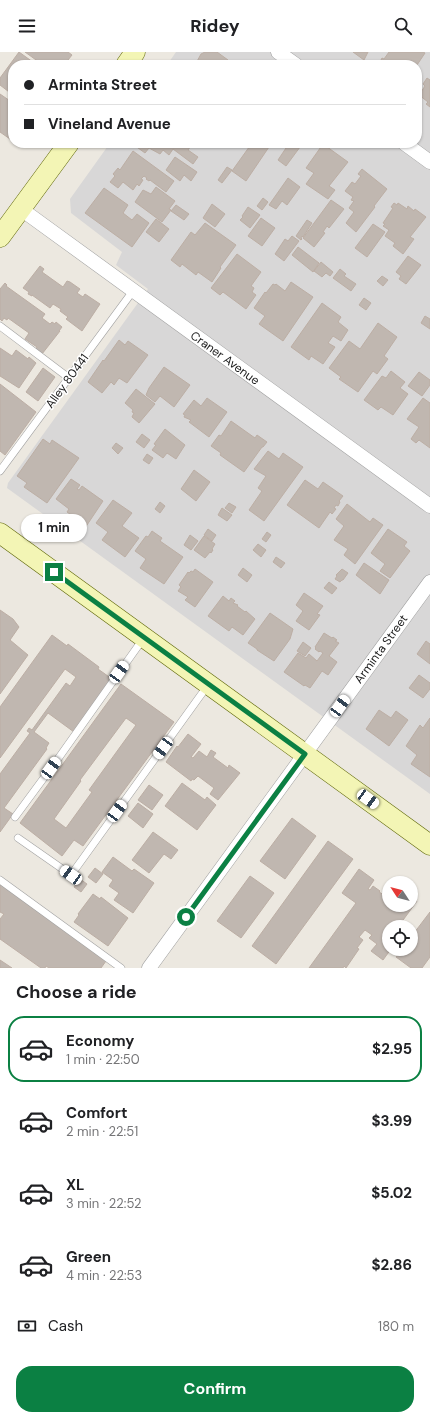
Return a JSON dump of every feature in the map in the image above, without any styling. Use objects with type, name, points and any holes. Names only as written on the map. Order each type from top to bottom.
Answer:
[{"type":"main road","points":[[0,237],[65,148]]},
{"type":"main road","points":[[0,533],[430,845]]},
{"type":"street","points":[[278,52],[289,60]]},
{"type":"street","points":[[411,148],[430,162]]},
{"type":"street","name":"Craner Avenue","points":[[21,209],[430,506]]},
{"type":"street","name":"Arminta Street","points":[[149,968],[430,582]]},
{"type":"lane","name":"Alley 80441","points":[[0,471],[133,291]]},
{"type":"lane","points":[[0,326],[69,378]]},
{"type":"lane","points":[[15,817],[144,637]]},
{"type":"lane","points":[[18,838],[71,875],[209,684]]},
{"type":"lane","points":[[0,880],[120,968]]},
{"type":"shaded area","points":[[176,52],[430,52],[430,794],[7,488],[8,483],[148,289],[116,265],[122,252],[71,213],[70,199],[106,148],[422,148],[422,60],[170,60]]},
{"type":"building","points":[[19,52],[30,60],[13,60]]},
{"type":"building","points":[[25,52],[68,52],[72,55],[68,60],[36,60]]},
{"type":"building","points":[[205,52],[217,52],[228,60],[198,60],[201,54]]},
{"type":"building","points":[[353,52],[368,52],[364,60]]},
{"type":"building","points":[[389,52],[425,53],[420,60],[381,60],[382,58],[384,59]]},
{"type":"building","points":[[8,67],[8,91],[0,85],[0,78]]},
{"type":"building","points":[[427,78],[430,80],[430,107],[426,104],[428,102],[422,97],[422,90],[425,86],[423,84]]},
{"type":"building","points":[[0,94],[8,100],[8,138],[0,132]]},
{"type":"building","points":[[138,148],[149,148],[145,153]]},
{"type":"building","points":[[149,148],[189,148],[188,150],[198,157],[193,164],[173,149],[169,155],[163,150],[160,154]]},
{"type":"building","points":[[248,148],[268,148],[246,181],[232,171]]},
{"type":"building","points":[[286,148],[299,148],[286,166],[278,160]]},
{"type":"building","points":[[320,148],[329,148],[348,162],[329,186],[335,190],[328,199],[306,184],[314,173],[306,168]]},
{"type":"building","points":[[133,151],[174,181],[166,192],[150,180],[149,181],[146,179],[147,178],[144,176],[141,179],[143,180],[139,186],[137,184],[133,190],[123,182],[118,188],[110,182],[115,176],[113,174],[118,168],[120,170]]},
{"type":"building","points":[[175,157],[197,172],[191,181],[184,175],[180,181],[166,170]]},
{"type":"building","points":[[227,167],[232,170],[222,183],[218,180]]},
{"type":"building","points":[[362,169],[387,189],[356,232],[346,223],[354,212],[349,208],[354,201],[351,200],[353,197],[345,191],[352,182],[355,184],[361,176],[358,174]]},
{"type":"building","points":[[288,178],[300,187],[287,205],[282,201],[276,209],[269,205]]},
{"type":"building","points":[[156,187],[175,201],[169,209],[171,210],[162,222],[135,202],[143,190],[151,194]]},
{"type":"building","points":[[104,188],[128,205],[123,213],[132,220],[137,214],[149,223],[132,247],[85,213]]},
{"type":"building","points":[[263,198],[268,202],[262,210],[257,206]]},
{"type":"building","points":[[331,200],[344,209],[329,228],[327,226],[323,232],[325,233],[314,247],[303,238]]},
{"type":"building","points":[[394,203],[397,205],[398,203],[407,209],[408,206],[414,211],[415,209],[426,217],[410,237],[414,239],[403,254],[393,246],[395,243],[385,236],[389,230],[383,226],[385,224],[383,223],[393,208],[391,207]]},
{"type":"building","points":[[212,204],[225,214],[215,227],[203,218]]},
{"type":"building","points":[[176,205],[189,214],[184,220],[171,211]]},
{"type":"building","points":[[248,207],[260,215],[250,228],[240,220]]},
{"type":"building","points":[[261,218],[275,228],[262,246],[248,236]]},
{"type":"building","points":[[156,219],[169,229],[159,242],[146,232]]},
{"type":"building","points":[[307,220],[312,223],[303,237],[302,236],[301,240],[296,236]]},
{"type":"building","points":[[205,223],[236,245],[220,267],[221,268],[212,282],[198,272],[196,275],[182,264],[180,267],[171,260],[191,232],[195,235]]},
{"type":"building","points":[[373,224],[385,232],[367,257],[355,248]]},
{"type":"building","points":[[292,236],[299,241],[284,261],[275,254],[285,239],[288,241]]},
{"type":"building","points":[[298,247],[319,263],[313,272],[292,255]]},
{"type":"building","points":[[237,254],[261,272],[251,286],[254,288],[252,292],[256,295],[246,309],[223,292],[220,295],[211,288]]},
{"type":"building","points":[[408,256],[421,265],[406,284],[399,279],[401,276],[396,272]]},
{"type":"building","points":[[321,262],[333,272],[330,276],[326,273],[322,277],[314,271]]},
{"type":"building","points":[[40,266],[44,269],[42,272],[63,287],[67,281],[70,282],[80,289],[77,293],[83,297],[85,294],[100,304],[82,331],[66,319],[68,317],[60,311],[61,309],[53,304],[50,308],[32,295],[28,294],[29,292],[23,288]]},
{"type":"building","points":[[340,269],[346,274],[344,276],[356,284],[351,291],[333,278]]},
{"type":"building","points":[[382,276],[388,280],[383,286],[377,281]]},
{"type":"building","points":[[291,282],[313,297],[283,341],[259,324],[265,316],[254,308],[265,292],[266,293],[273,284],[276,284],[285,291]]},
{"type":"building","points":[[5,283],[7,285],[6,286],[45,314],[42,318],[50,324],[52,322],[55,324],[56,322],[62,327],[42,354],[36,349],[37,347],[25,339],[29,333],[8,318],[7,320],[4,318],[2,321],[0,319],[0,289]]},
{"type":"building","points":[[364,298],[371,303],[366,310],[359,305]]},
{"type":"building","points":[[322,303],[341,317],[338,322],[348,330],[341,341],[333,336],[328,343],[335,347],[323,364],[311,356],[309,360],[291,347]]},
{"type":"building","points":[[425,316],[430,319],[430,329],[421,323]]},
{"type":"building","points":[[378,323],[397,337],[384,356],[388,359],[377,374],[373,371],[358,392],[339,379],[341,377],[329,368],[349,341],[360,349]]},
{"type":"building","points":[[119,340],[125,345],[128,341],[148,355],[127,383],[119,378],[114,385],[111,382],[102,393],[88,382]]},
{"type":"building","points":[[0,348],[12,356],[16,350],[28,359],[29,357],[36,363],[19,388],[0,376]]},
{"type":"building","points":[[164,367],[190,385],[174,407],[160,396],[155,402],[146,395],[149,388]]},
{"type":"building","points":[[43,368],[55,377],[38,401],[26,392]]},
{"type":"building","points":[[391,371],[405,382],[400,388],[408,394],[393,415],[381,407],[378,410],[364,400],[382,376],[386,378]]},
{"type":"building","points":[[419,372],[430,380],[430,385],[422,396],[408,386]]},
{"type":"building","points":[[0,384],[36,412],[5,455],[0,451]]},
{"type":"building","points":[[136,389],[155,404],[139,423],[132,417],[134,413],[132,412],[133,410],[125,403]]},
{"type":"building","points":[[207,398],[227,412],[209,437],[189,422],[191,420],[184,417],[185,415],[183,414],[194,400],[201,406]]},
{"type":"building","points":[[423,398],[430,403],[430,448],[419,440],[416,443],[411,439],[419,427],[407,419]]},
{"type":"building","points":[[231,421],[255,438],[257,435],[267,442],[244,472],[220,455],[221,453],[211,446],[219,435],[221,436]]},
{"type":"building","points":[[165,429],[185,445],[176,459],[167,453],[163,458],[152,450],[156,445],[154,444]]},
{"type":"building","points":[[142,434],[150,440],[144,448],[136,442]]},
{"type":"building","points":[[43,439],[50,444],[52,440],[79,458],[47,503],[24,487],[27,483],[17,476]]},
{"type":"building","points":[[116,443],[123,448],[118,454],[112,448]]},
{"type":"building","points":[[268,451],[279,459],[283,453],[303,467],[264,521],[249,510],[262,491],[258,488],[266,476],[254,469]]},
{"type":"building","points":[[147,454],[153,458],[149,464],[143,460]]},
{"type":"building","points":[[194,470],[210,482],[196,501],[181,489]]},
{"type":"building","points":[[71,479],[80,485],[77,489],[79,490],[82,486],[103,501],[85,528],[75,521],[77,519],[67,512],[69,509],[56,499]]},
{"type":"building","points":[[305,480],[318,489],[323,482],[343,496],[339,501],[338,506],[336,505],[334,508],[336,509],[332,514],[330,512],[319,528],[287,505]]},
{"type":"building","points":[[113,500],[132,513],[122,526],[139,538],[125,557],[102,540],[108,532],[96,523]]},
{"type":"building","points":[[160,502],[165,506],[160,513],[155,509]]},
{"type":"building","points":[[229,503],[236,507],[232,513],[225,508]]},
{"type":"building","points":[[347,504],[370,522],[373,518],[383,525],[355,564],[344,555],[348,549],[334,540],[344,526],[336,519]]},
{"type":"building","points":[[222,508],[232,515],[227,521],[218,515]]},
{"type":"building","points":[[208,529],[216,535],[212,541],[204,535]]},
{"type":"building","points":[[388,529],[407,542],[404,546],[410,551],[390,578],[380,571],[385,564],[371,553]]},
{"type":"building","points":[[152,531],[162,538],[160,541],[183,557],[164,584],[140,568],[146,559],[135,551],[146,536],[148,537]]},
{"type":"building","points":[[267,532],[271,535],[266,542],[262,539]]},
{"type":"building","points":[[190,535],[198,541],[191,550],[184,545]]},
{"type":"building","points":[[204,536],[215,544],[211,553],[210,552],[205,558],[194,550]]},
{"type":"building","points":[[258,544],[266,550],[261,557],[253,550]]},
{"type":"building","points":[[276,557],[285,563],[281,568],[273,562]]},
{"type":"building","points":[[364,563],[389,580],[380,594],[356,575]]},
{"type":"building","points":[[243,568],[252,575],[247,582],[238,575]]},
{"type":"building","points":[[195,569],[213,582],[195,607],[185,600],[188,597],[178,591],[181,587],[179,585],[188,572],[193,572]]},
{"type":"building","points":[[342,569],[348,573],[340,582],[335,579],[337,576],[336,575]]},
{"type":"building","points":[[329,582],[337,588],[332,594],[324,588]]},
{"type":"building","points":[[304,593],[323,606],[317,614],[320,615],[309,630],[296,621],[303,611],[296,605]]},
{"type":"building","points":[[223,596],[229,601],[231,598],[235,601],[233,603],[238,605],[237,606],[245,612],[246,611],[255,619],[243,635],[232,627],[229,631],[208,616]]},
{"type":"building","points":[[0,610],[13,619],[19,627],[10,640],[28,655],[0,694]]},
{"type":"building","points":[[270,613],[293,629],[290,639],[274,661],[248,643]]},
{"type":"building","points":[[324,633],[332,638],[333,637],[337,640],[335,641],[339,643],[329,656],[337,662],[328,675],[322,671],[310,688],[305,685],[304,686],[284,672],[298,653],[306,658],[309,654],[317,661],[323,653],[315,649],[315,647]]},
{"type":"building","points":[[52,635],[67,646],[68,644],[99,667],[98,669],[112,679],[74,732],[48,713],[34,732],[49,743],[46,748],[47,749],[4,808],[13,814],[0,832],[0,774],[30,733],[27,731],[29,728],[32,730],[66,683],[70,686],[76,677],[65,669],[0,758],[0,707]]},
{"type":"building","points":[[426,641],[430,644],[430,664],[417,654]]},
{"type":"building","points":[[303,642],[311,648],[305,656],[297,651]]},
{"type":"building","points":[[419,675],[430,683],[430,689],[423,698],[409,688]]},
{"type":"building","points":[[121,684],[174,722],[83,846],[74,840],[62,856],[20,823]],"holes":[[[126,718],[136,725],[89,790],[92,792],[66,828],[54,819],[81,781],[80,780]]]},
{"type":"building","points":[[379,710],[391,718],[396,711],[408,720],[389,746],[366,729]]},
{"type":"building","points":[[430,718],[430,777],[411,764],[417,755],[406,746],[420,725],[423,728]]},
{"type":"building","points":[[188,734],[201,744],[191,757],[193,758],[199,751],[207,757],[211,750],[216,753],[213,757],[228,768],[229,765],[240,773],[218,800],[210,794],[214,788],[198,776],[191,781],[166,762],[177,746],[178,747]]},
{"type":"building","points":[[182,783],[205,800],[207,797],[216,805],[197,830],[165,806]]},
{"type":"building","points":[[149,785],[163,795],[152,810],[138,800]]},
{"type":"building","points":[[138,803],[153,814],[143,828],[128,816]]},
{"type":"building","points":[[292,818],[316,836],[285,879],[260,861]]},
{"type":"building","points":[[153,832],[178,850],[171,859],[164,854],[149,873],[132,860]]},
{"type":"building","points":[[328,841],[353,859],[276,964],[252,946]]},
{"type":"building","points":[[113,857],[132,871],[134,869],[154,883],[133,913],[114,900],[119,893],[109,886],[113,880],[102,872]]},
{"type":"building","points":[[95,868],[103,874],[96,883],[88,877]]},
{"type":"building","points":[[359,869],[374,880],[368,889],[370,890],[373,886],[382,894],[382,912],[409,912],[403,920],[382,920],[382,956],[386,956],[383,960],[371,951],[377,944],[369,938],[372,935],[365,930],[359,937],[363,940],[357,948],[359,949],[346,968],[344,966],[343,968],[309,968],[356,903],[342,893]]},
{"type":"building","points":[[250,876],[274,893],[241,938],[217,921]]},
{"type":"building","points":[[80,879],[87,884],[81,892],[74,887]]},
{"type":"building","points":[[0,884],[106,961],[101,968],[49,968],[46,966],[45,968],[41,968],[0,939],[0,919],[4,914],[0,912]]},
{"type":"building","points":[[93,894],[100,899],[101,897],[128,918],[108,946],[74,922]]},
{"type":"building","points":[[430,912],[430,957],[422,968],[411,968],[396,957],[418,956],[418,928]]},
{"type":"building","points":[[0,960],[12,968],[0,968]]},
{"type":"route","points":[[54,572],[305,754],[186,917]]}]
